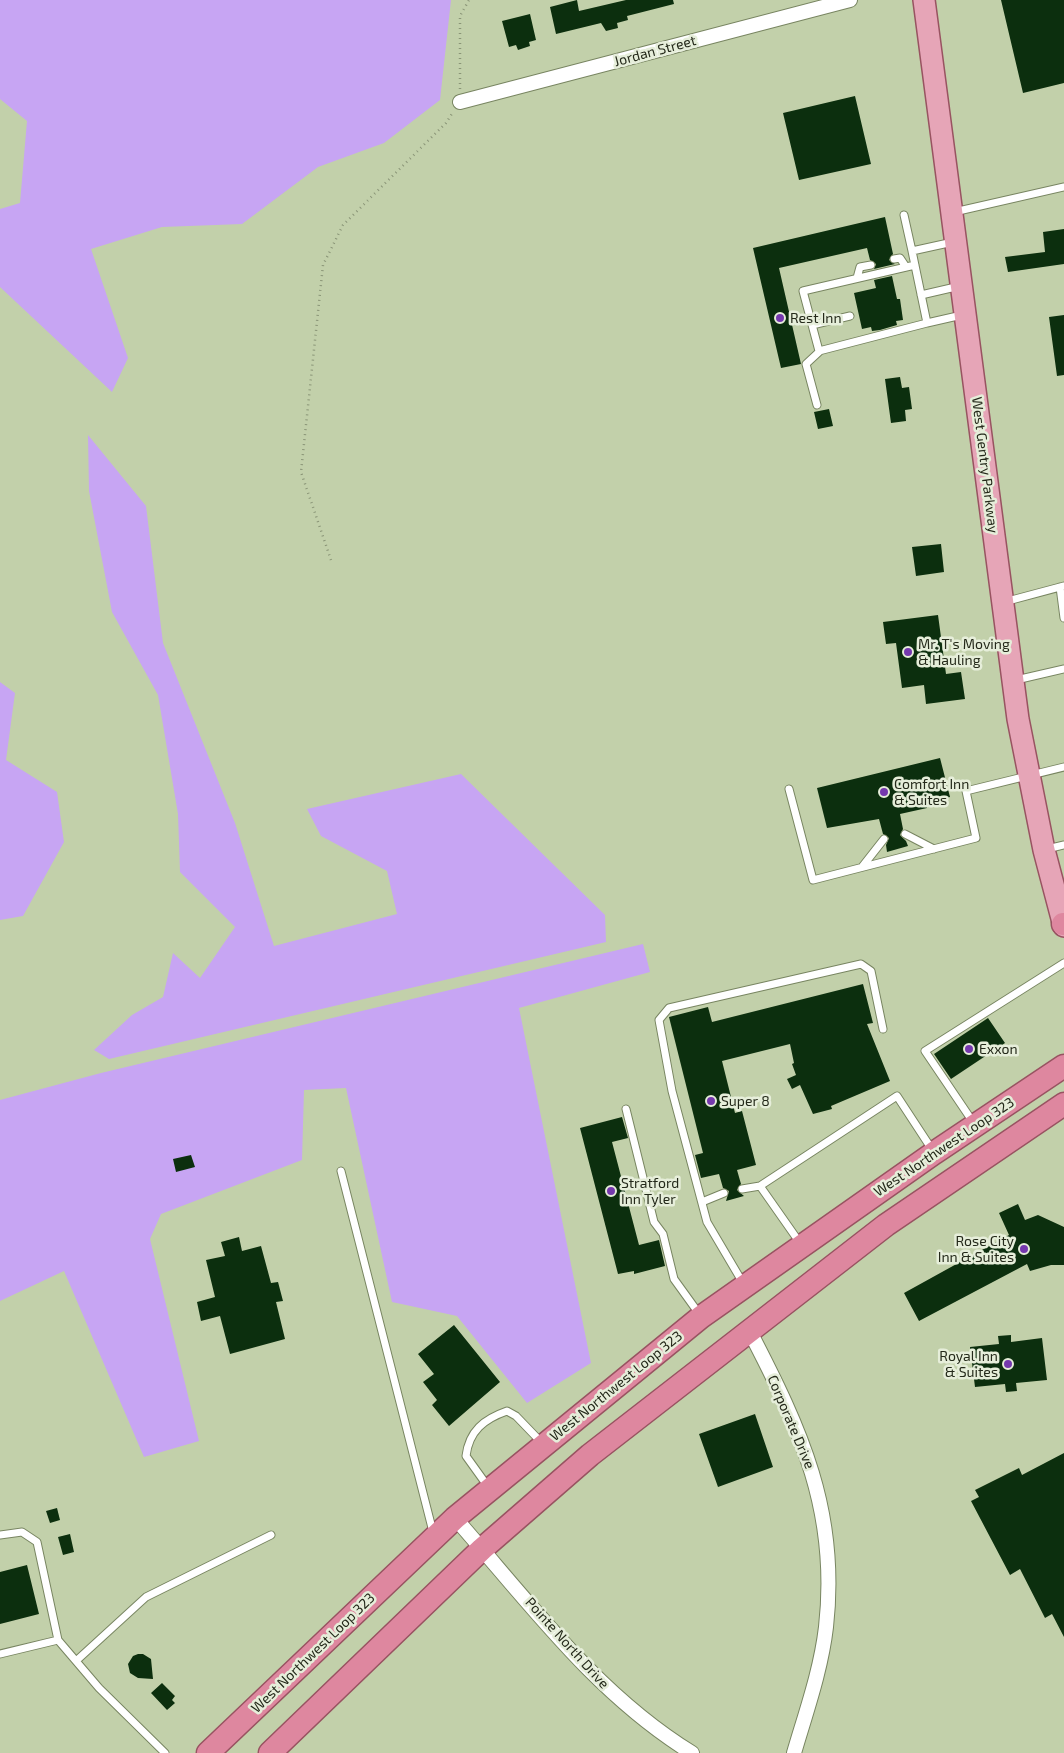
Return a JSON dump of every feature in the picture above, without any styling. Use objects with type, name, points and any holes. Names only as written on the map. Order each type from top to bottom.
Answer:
[{"type":"highway","name":"West Northwest Loop 323","points":[[208,1753],[455,1518],[701,1317],[934,1153],[1064,1066]]},
{"type":"highway","points":[[270,1753],[482,1549],[590,1456],[749,1330],[886,1226],[1058,1111]]},
{"type":"main road","name":"West Gentry Parkway","points":[[924,0],[1013,681],[1028,776],[1054,848],[1064,925]]},
{"type":"street","name":"Jordan Street","points":[[460,102],[850,0]]},
{"type":"street","name":"Corporate Drive","points":[[749,1330],[784,1398],[803,1443],[818,1493],[827,1542],[826,1628],[815,1681],[794,1753]]},
{"type":"street","name":"Pointe North Drive","points":[[455,1518],[587,1669],[649,1725],[692,1753]]},
{"type":"lane","points":[[952,213],[1064,187]]},
{"type":"lane","points":[[904,215],[927,323]]},
{"type":"lane","points":[[912,251],[956,242]]},
{"type":"lane","points":[[894,259],[900,258],[906,267]]},
{"type":"lane","points":[[856,278],[860,268],[871,265]]},
{"type":"lane","points":[[820,350],[803,291],[915,265]]},
{"type":"lane","points":[[921,295],[961,286]]},
{"type":"lane","points":[[817,405],[806,364],[820,350],[965,315]]},
{"type":"lane","points":[[812,325],[850,316]]},
{"type":"lane","points":[[1003,602],[1062,586],[1064,618]]},
{"type":"lane","points":[[1013,681],[1064,669]]},
{"type":"lane","points":[[789,789],[813,880],[976,838],[966,790],[1064,767]]},
{"type":"lane","points":[[905,834],[934,849]]},
{"type":"lane","points":[[862,867],[884,839]]},
{"type":"lane","points":[[744,1286],[707,1222],[672,1091],[659,1020],[669,1008],[861,964],[870,971],[883,1029]]},
{"type":"lane","points":[[975,1125],[925,1051],[1064,964]]},
{"type":"lane","points":[[742,1189],[760,1186],[897,1096],[934,1153]]},
{"type":"lane","points":[[626,1109],[654,1222],[663,1234],[674,1279],[701,1317]]},
{"type":"lane","points":[[341,1170],[435,1538]]},
{"type":"lane","points":[[760,1186],[802,1245]]},
{"type":"lane","points":[[702,1202],[724,1193]]},
{"type":"lane","points":[[490,1489],[466,1456],[471,1434],[494,1416],[507,1411],[516,1416],[544,1445]]},
{"type":"lane","points":[[0,1536],[22,1532],[38,1542],[58,1640],[99,1688],[165,1753]]},
{"type":"lane","points":[[76,1661],[146,1597],[272,1535]]},
{"type":"lane","points":[[0,1654],[58,1640]]},
{"type":"path","points":[[331,560],[301,472],[323,265],[343,225],[446,123],[460,102],[460,16],[469,0]]},
{"type":"shaded area","points":[[0,0],[451,0],[440,100],[384,143],[318,167],[242,224],[162,227],[91,249],[128,358],[112,392],[0,287],[0,209],[20,203],[27,121],[0,99]]},
{"type":"shaded area","points":[[88,435],[146,506],[163,643],[235,823],[274,946],[397,914],[387,871],[321,836],[307,809],[461,774],[605,915],[606,942],[109,1059],[94,1050],[132,1015],[163,997],[173,953],[200,978],[235,927],[180,872],[178,814],[158,695],[112,612],[89,491]]},
{"type":"shaded area","points":[[0,682],[15,693],[6,760],[57,792],[64,842],[23,916],[0,920]]},
{"type":"shaded area","points":[[643,944],[650,972],[519,1008],[591,1363],[527,1403],[457,1316],[392,1302],[346,1088],[304,1090],[302,1160],[161,1214],[150,1239],[199,1441],[144,1457],[64,1271],[0,1301],[0,1100],[101,1073]]},
{"type":"building","points":[[577,0],[579,11],[626,0],[673,0],[674,4],[627,16],[628,20],[617,23],[618,28],[606,31],[601,23],[556,34],[550,7]]},
{"type":"building","points":[[1001,0],[1064,0],[1064,83],[1023,93]]},
{"type":"building","points":[[530,14],[536,40],[529,42],[530,46],[518,50],[516,45],[509,47],[502,21]]},
{"type":"building","points":[[855,96],[871,164],[799,180],[783,113]]},
{"type":"building","name":"Rest Inn","points":[[885,217],[893,254],[889,260],[895,264],[874,269],[876,264],[870,260],[867,248],[779,268],[801,364],[781,368],[753,248]]},
{"type":"building","points":[[1064,229],[1064,264],[1008,272],[1005,257],[1045,252],[1043,232]]},
{"type":"building","points":[[892,276],[897,299],[900,299],[903,320],[896,321],[897,325],[880,330],[872,331],[871,327],[862,329],[854,293],[876,288],[874,280]]},
{"type":"building","points":[[1064,315],[1064,375],[1057,376],[1049,317]]},
{"type":"building","points":[[900,377],[902,388],[909,387],[912,409],[905,410],[906,421],[891,423],[885,379]]},
{"type":"building","points":[[829,409],[833,426],[818,429],[814,412]]},
{"type":"building","points":[[941,544],[944,572],[916,576],[912,547]]},
{"type":"building","points":[[938,615],[946,674],[961,672],[965,699],[926,704],[924,685],[902,688],[896,643],[886,644],[883,622]]},
{"type":"building","name":"Comfort Inn & Suites","points":[[940,758],[950,797],[926,803],[927,808],[900,814],[903,829],[900,835],[908,846],[887,852],[886,845],[889,838],[883,834],[879,819],[827,828],[817,788]]},
{"type":"building","name":"Super 8","points":[[863,984],[873,1023],[867,1024],[890,1081],[831,1106],[832,1109],[813,1114],[800,1085],[792,1089],[787,1079],[796,1075],[792,1064],[794,1063],[790,1044],[722,1061],[735,1113],[742,1111],[756,1165],[737,1170],[741,1184],[737,1190],[744,1196],[726,1201],[729,1191],[723,1188],[719,1174],[701,1178],[695,1155],[703,1153],[669,1017],[708,1007],[712,1022]]},
{"type":"building","name":"Exxon","points":[[988,1018],[1005,1043],[951,1079],[934,1054]]},
{"type":"building","name":"Stratford Inn Tyler","points":[[622,1117],[628,1138],[612,1142],[639,1245],[659,1240],[665,1266],[634,1274],[634,1271],[618,1274],[580,1128]]},
{"type":"building","points":[[191,1155],[195,1167],[176,1172],[173,1159]]},
{"type":"building","name":"Rose City Inn & Suites","points":[[1018,1204],[1025,1220],[1038,1215],[1064,1227],[1064,1265],[1051,1265],[1030,1271],[1027,1264],[919,1321],[904,1293],[1009,1235],[999,1213]]},
{"type":"building","points":[[239,1237],[242,1251],[261,1246],[271,1283],[278,1282],[283,1301],[276,1302],[285,1339],[230,1354],[220,1316],[201,1321],[197,1302],[215,1297],[206,1260],[225,1256],[221,1242]]},
{"type":"building","points":[[454,1325],[500,1382],[449,1426],[432,1405],[437,1400],[423,1382],[434,1374],[418,1354]]},
{"type":"building","name":"Royal Inn & Suites","points":[[1011,1335],[1011,1342],[1042,1338],[1047,1380],[1016,1383],[1017,1391],[1006,1392],[1005,1384],[975,1387],[970,1347],[999,1344],[998,1336]]},
{"type":"building","points":[[755,1414],[773,1467],[718,1487],[699,1434]]},
{"type":"building","points":[[1064,1453],[1064,1637],[1052,1614],[1045,1618],[1020,1569],[1010,1575],[971,1501],[979,1497],[975,1490],[1019,1468],[1022,1475]]},
{"type":"building","points":[[57,1508],[60,1520],[50,1523],[46,1511]]},
{"type":"building","points":[[70,1534],[74,1552],[63,1555],[58,1537]]},
{"type":"building","points":[[27,1565],[39,1614],[0,1624],[0,1572]]},
{"type":"building","points":[[143,1654],[151,1659],[153,1679],[138,1678],[130,1673],[128,1664],[133,1656]]},
{"type":"building","points":[[162,1683],[175,1696],[172,1700],[175,1703],[167,1710],[151,1693]]},
{"type":"place","name":"Rest Inn","points":[[780,318]]},
{"type":"place","name":"Mr. T's Moving & Hauling","points":[[908,652]]},
{"type":"place","name":"Comfort Inn & Suites","points":[[884,792]]},
{"type":"place","name":"Exxon","points":[[969,1049]]},
{"type":"place","name":"Super 8","points":[[711,1101]]},
{"type":"place","name":"Stratford Inn Tyler","points":[[611,1191]]},
{"type":"place","name":"Rose City Inn & Suites","points":[[1024,1249]]},
{"type":"place","name":"Royal Inn & Suites","points":[[1008,1364]]}]
